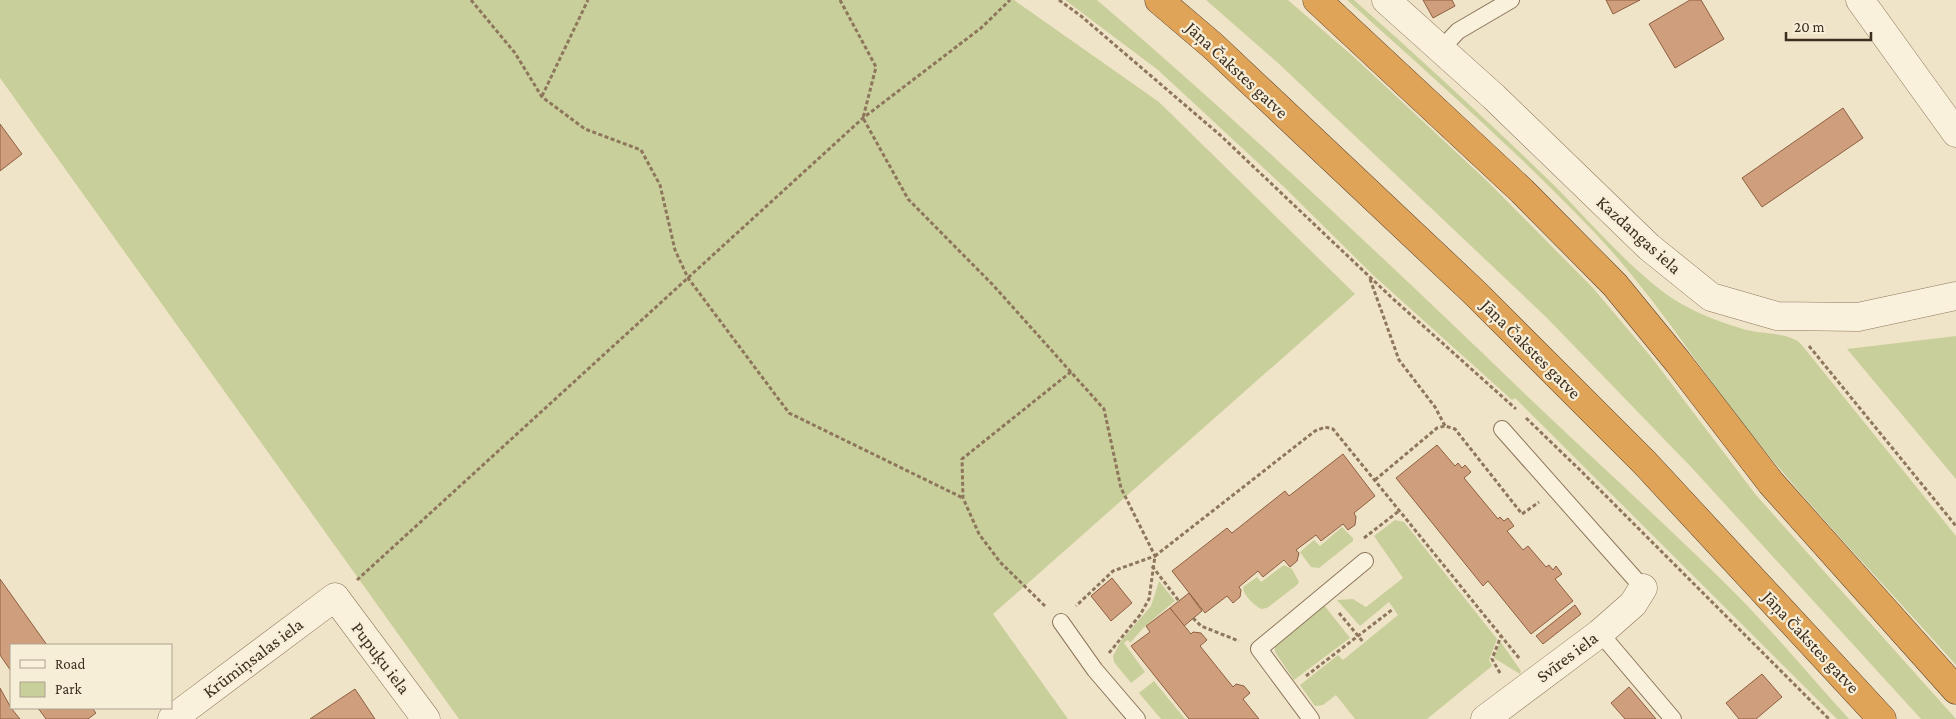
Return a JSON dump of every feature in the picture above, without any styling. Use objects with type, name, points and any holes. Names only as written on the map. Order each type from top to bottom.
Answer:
[{"type":"highway","name":"Jāņa Čakstes gatve","points":[[1159,0],[1213,46],[1475,293],[1645,462],[1882,719]]},
{"type":"highway","points":[[1317,0],[1522,191],[1615,285],[1678,362],[1771,483],[1956,690]]},
{"type":"street","name":"Kazdangas iela","points":[[1386,0],[1441,49],[1649,248],[1711,296],[1777,316],[1858,317],[1956,296]]},
{"type":"street","points":[[1860,0],[1956,133]]},
{"type":"street","name":"Svīres iela","points":[[1485,719],[1600,633],[1633,604],[1643,588]]},
{"type":"street","name":"Krūmiņsalas iela","points":[[172,719],[335,597]]},
{"type":"street","name":"Pupuķu iela","points":[[335,597],[426,719]]},
{"type":"lane","points":[[1441,49],[1458,31],[1511,0]]},
{"type":"lane","points":[[1502,429],[1643,588]]},
{"type":"lane","points":[[1311,719],[1260,649],[1365,561]]},
{"type":"lane","points":[[1062,622],[1095,670],[1137,719]]},
{"type":"lane","points":[[1600,633],[1673,719]]},
{"type":"path","points":[[471,0],[515,53],[542,96],[584,129],[641,150],[660,185],[675,250],[688,278],[789,413],[963,498]]},
{"type":"path","points":[[542,96],[588,0]]},
{"type":"path","points":[[840,0],[876,67],[863,118],[908,199],[993,285],[1104,408],[1121,488],[1155,556],[1152,566],[1149,599],[1140,615],[1095,670]]},
{"type":"path","points":[[335,597],[373,568],[863,118],[981,28],[1010,0]]},
{"type":"path","points":[[1059,0],[1220,135],[1370,277],[1580,469],[1829,719]]},
{"type":"path","points":[[1370,277],[1398,360],[1435,406],[1445,426]]},
{"type":"path","points":[[1808,345],[1956,526]]},
{"type":"path","points":[[1072,371],[962,459],[963,498],[979,534],[1000,562],[1062,622],[1088,592],[1112,571],[1155,556],[1315,431],[1325,427],[1333,429],[1501,636],[1527,688]]},
{"type":"path","points":[[1375,480],[1437,428],[1445,426],[1455,429],[1522,514],[1556,490]]},
{"type":"path","points":[[1152,566],[1179,601]]},
{"type":"path","points":[[1324,595],[1364,643]]},
{"type":"path","points":[[1290,689],[1393,610]]},
{"type":"path","points":[[1193,618],[1201,626],[1260,649]]},
{"type":"path","points":[[1501,636],[1492,659],[1493,664],[1527,688]]},
{"type":"green space","points":[[0,0],[1014,0],[1159,102],[1355,294],[993,614],[1068,719],[459,719],[0,78]]},
{"type":"green space","points":[[1065,0],[1097,0],[1260,144],[1711,569],[1766,625],[1849,719],[1837,719],[1515,398],[1512,400],[1373,275],[1283,186],[1158,70]]},
{"type":"green space","points":[[1206,0],[1288,0],[1355,58],[1486,180],[1593,288],[1652,358],[1756,495],[1956,719],[1921,719],[1692,468],[1547,318],[1278,63]]},
{"type":"green space","points":[[1347,0],[1354,0],[1455,91],[1554,185],[1619,253],[1662,291],[1699,313],[1748,330],[1788,337],[1801,344],[1956,536],[1956,665],[1775,464],[1731,409],[1637,281],[1595,233],[1504,143]]},
{"type":"green space","points":[[1956,336],[1956,479],[1847,349]]},
{"type":"green space","points":[[1395,520],[1404,522],[1497,639],[1489,660],[1492,666],[1427,719],[1355,719],[1336,695],[1323,705],[1315,706],[1300,685],[1338,655],[1343,660],[1398,615],[1389,602],[1360,626],[1337,600],[1353,599],[1366,607],[1403,578],[1374,536]]},
{"type":"green space","points":[[1342,527],[1353,538],[1353,541],[1319,568],[1311,567],[1300,552],[1314,540],[1320,546]]},
{"type":"green space","points":[[1284,565],[1292,569],[1299,582],[1267,608],[1261,609],[1247,596],[1243,587],[1257,577],[1261,582]]},
{"type":"green space","points":[[1159,581],[1175,601],[1145,626],[1130,643],[1128,640],[1124,643],[1145,672],[1131,683],[1114,662],[1113,656],[1121,641],[1151,606]]},
{"type":"green space","points":[[1324,605],[1350,638],[1294,680],[1275,652],[1275,644]]},
{"type":"green space","points":[[1500,641],[1521,671],[1520,674],[1494,658]]},
{"type":"green space","points":[[1154,681],[1185,719],[1161,719],[1139,693]]},
{"type":"building","points":[[1423,0],[1452,0],[1455,6],[1433,18]]},
{"type":"building","points":[[1606,0],[1640,0],[1613,14]]},
{"type":"building","points":[[1690,0],[1701,0],[1724,39],[1675,68],[1649,24]]},
{"type":"building","points":[[1843,108],[1863,138],[1762,207],[1742,178]]},
{"type":"building","points":[[0,124],[22,154],[0,171]]},
{"type":"building","points":[[1437,445],[1455,466],[1458,463],[1462,468],[1465,465],[1471,472],[1464,478],[1498,519],[1500,517],[1504,521],[1508,518],[1514,526],[1507,531],[1523,550],[1528,546],[1546,567],[1549,565],[1553,570],[1556,566],[1562,574],[1555,579],[1573,601],[1531,634],[1488,581],[1483,586],[1396,478]]},
{"type":"building","points":[[1343,454],[1375,496],[1354,513],[1356,517],[1355,525],[1348,530],[1343,524],[1321,541],[1316,535],[1296,550],[1299,553],[1297,561],[1290,567],[1284,560],[1263,577],[1258,571],[1239,587],[1241,590],[1240,597],[1233,603],[1227,596],[1205,613],[1172,571],[1227,528],[1232,533],[1285,491],[1289,496]]},
{"type":"building","points":[[1112,578],[1132,603],[1111,621],[1091,596]]},
{"type":"building","points":[[0,579],[46,644],[10,644],[10,670],[0,655]]},
{"type":"building","points":[[1189,593],[1202,611],[1184,626],[1170,608]]},
{"type":"building","points":[[1575,605],[1581,614],[1543,644],[1536,636]]},
{"type":"building","points":[[1170,608],[1191,634],[1193,632],[1201,633],[1207,640],[1200,646],[1233,687],[1236,684],[1244,686],[1250,693],[1243,699],[1259,719],[1189,719],[1131,646],[1150,632],[1146,626]]},
{"type":"building","points":[[1762,674],[1782,697],[1756,719],[1739,719],[1726,703]]},
{"type":"building","points":[[1629,687],[1656,719],[1625,719],[1611,703]]},
{"type":"building","points":[[0,688],[10,709],[20,719],[0,719]]},
{"type":"building","points":[[355,689],[375,719],[310,719]]},
{"type":"building","points":[[39,709],[93,709],[96,713],[88,719],[46,719]]}]
